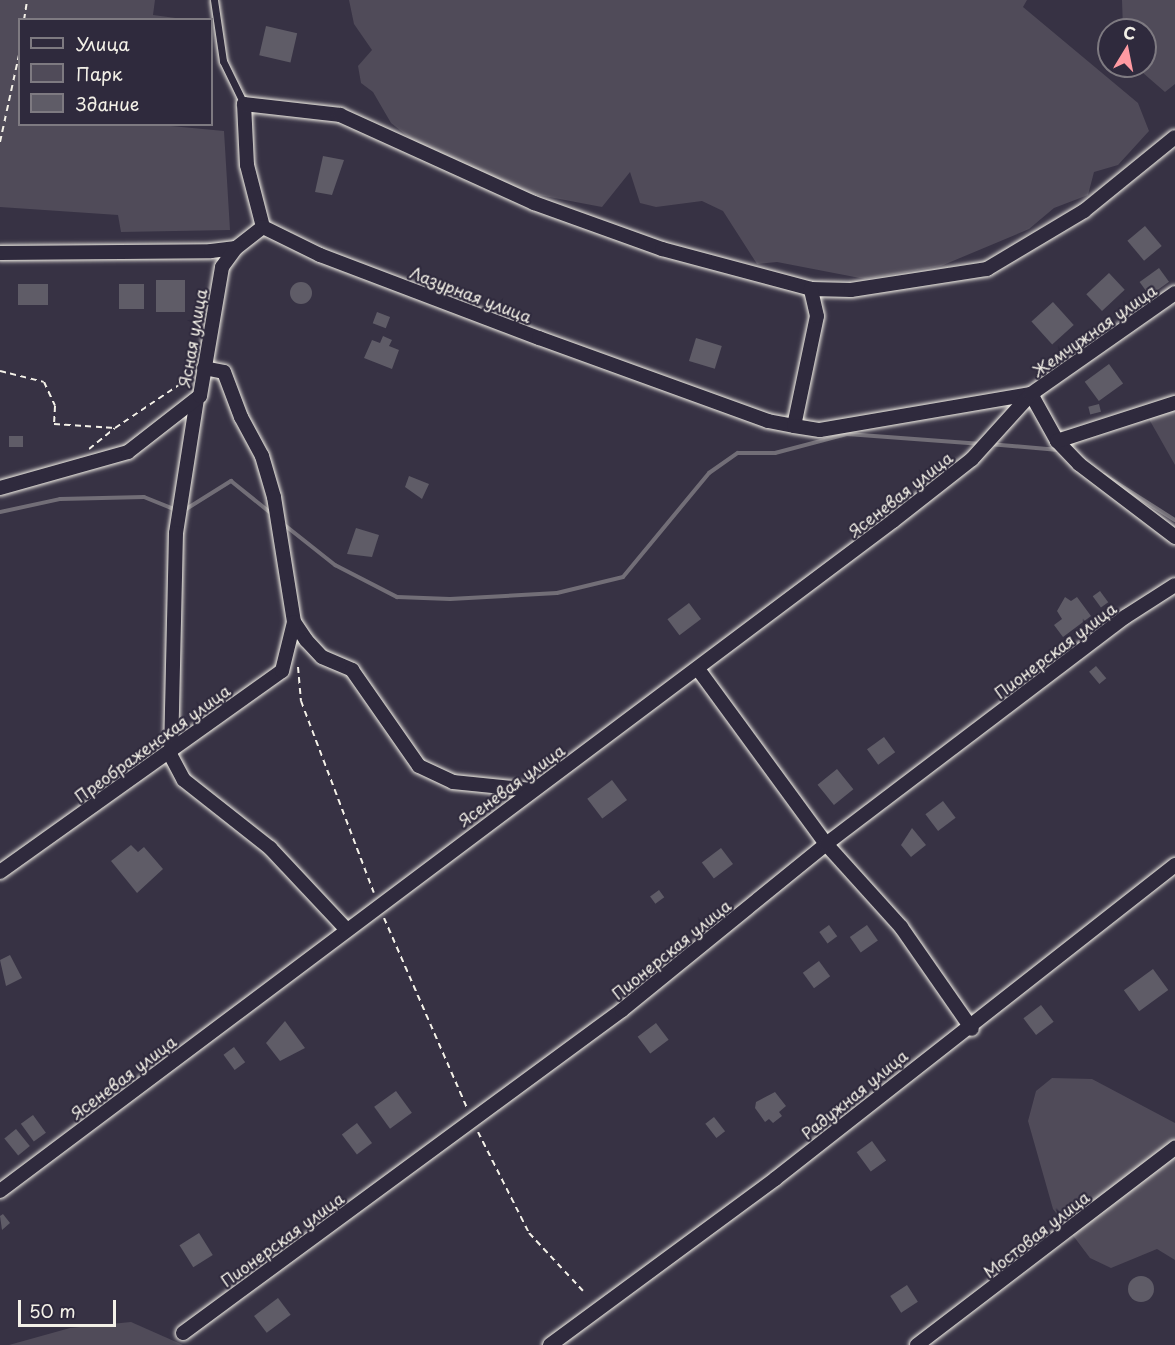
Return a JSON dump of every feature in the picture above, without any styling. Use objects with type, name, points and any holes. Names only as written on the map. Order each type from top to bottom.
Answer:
[{"type":"street","points":[[0,253],[236,248],[263,227],[247,165],[244,104],[340,115],[534,204],[662,249],[811,289],[851,290],[987,269],[1084,211],[1175,137]]},
{"type":"street","name":"Лазурная улица","points":[[263,227],[330,259],[768,421],[820,430],[1031,393]]},
{"type":"street","name":"Ясная улица","points":[[0,488],[128,452],[197,399],[222,267],[236,248]]},
{"type":"street","points":[[794,426],[817,316],[811,289]]},
{"type":"street","name":"Жемчужная улица","points":[[1031,393],[1175,293]]},
{"type":"street","points":[[204,368],[224,372],[241,417],[262,456],[274,498],[294,622],[322,657],[352,670],[419,766],[453,782],[532,790]]},
{"type":"street","points":[[1031,393],[1057,441],[1094,479],[1175,537]]},
{"type":"street","name":"Ясеневая улица","points":[[0,1191],[378,903],[698,669],[972,459],[1031,393]]},
{"type":"street","points":[[197,399],[176,533],[172,749],[184,780],[270,848],[345,928]]},
{"type":"street","points":[[1057,441],[1175,403]]},
{"type":"street","name":"Пионерская улица","points":[[183,1333],[622,1010],[826,844],[1125,617],[1175,585]]},
{"type":"street","name":"Преображенская улица","points":[[0,872],[282,671],[294,622]]},
{"type":"street","points":[[698,669],[826,844],[901,927],[970,1026]]},
{"type":"street","name":"Радужная улица","points":[[550,1345],[775,1179],[1175,865]]},
{"type":"street","name":"Мостовая улица","points":[[917,1345],[1175,1148]]},
{"type":"lane","points":[[216,2],[223,61],[244,104]]},
{"type":"path","points":[[24,18],[27,0]]},
{"type":"path","points":[[0,142],[9,118],[18,62]]},
{"type":"path","points":[[0,372],[44,382],[55,406],[54,424],[115,428],[204,368]]},
{"type":"path","points":[[297,656],[301,701],[378,903],[472,1120],[529,1233],[583,1291]]},
{"type":"green space","points":[[0,0],[155,0],[153,15],[176,18],[18,18],[18,126],[171,126],[224,131],[230,230],[121,232],[118,215],[0,207]]},
{"type":"green space","points":[[349,0],[1027,0],[1023,7],[1097,69],[1097,78],[1108,78],[1138,103],[1149,131],[1118,165],[1094,172],[1088,195],[1054,208],[1029,229],[941,266],[865,279],[777,262],[757,264],[723,211],[702,201],[656,207],[640,203],[630,172],[602,207],[528,193],[430,154],[391,123],[373,92],[361,83],[358,66],[372,50],[354,24]]},
{"type":"green space","points":[[1122,0],[1175,0],[1175,84],[1165,92],[1149,78],[1157,78],[1157,18],[1123,18]]},
{"type":"green space","points":[[1175,407],[1175,465],[1149,419]]},
{"type":"green space","points":[[1052,1078],[1092,1079],[1175,1123],[1175,1260],[1157,1249],[1111,1268],[1090,1258],[1053,1209],[1028,1121],[1036,1091]]},
{"type":"green space","points":[[131,1322],[183,1345],[9,1345],[70,1328]]},
{"type":"building","points":[[266,26],[297,33],[290,62],[259,55]]},
{"type":"building","points":[[323,156],[344,160],[332,195],[315,192]]},
{"type":"building","points":[[1145,226],[1162,246],[1144,261],[1127,241]]},
{"type":"building","points":[[1159,268],[1169,282],[1150,296],[1140,282]]},
{"type":"building","points":[[1109,273],[1125,290],[1102,311],[1086,294]]},
{"type":"building","points":[[156,280],[185,280],[185,312],[156,312]]},
{"type":"building","points":[[301,282],[309,285],[312,293],[309,301],[301,304],[293,301],[290,293],[293,285]]},
{"type":"building","points":[[18,284],[48,284],[48,305],[18,305]]},
{"type":"building","points":[[119,284],[144,284],[144,309],[119,309]]},
{"type":"building","points":[[1053,302],[1074,325],[1052,344],[1031,321]]},
{"type":"building","points":[[377,312],[390,317],[386,328],[373,323]]},
{"type":"building","points":[[383,336],[392,340],[389,346],[399,350],[392,369],[364,358],[372,340],[380,343]]},
{"type":"building","points":[[696,338],[722,346],[715,369],[689,361]]},
{"type":"building","points":[[1109,364],[1123,383],[1099,401],[1085,382]]},
{"type":"building","points":[[1099,404],[1101,412],[1090,414],[1088,407]]},
{"type":"building","points":[[9,436],[23,436],[23,447],[9,447]]},
{"type":"building","points":[[409,476],[429,484],[422,499],[405,487]]},
{"type":"building","points":[[356,528],[379,535],[372,557],[347,554]]},
{"type":"building","points":[[1100,591],[1108,602],[1101,608],[1093,596]]},
{"type":"building","points":[[1065,597],[1071,601],[1077,597],[1091,616],[1063,637],[1054,625],[1062,619],[1057,611]]},
{"type":"building","points":[[689,603],[701,619],[679,635],[667,619]]},
{"type":"building","points":[[1096,666],[1106,678],[1099,684],[1089,672]]},
{"type":"building","points":[[884,737],[895,752],[878,765],[867,749]]},
{"type":"building","points":[[837,769],[853,789],[834,805],[818,785]]},
{"type":"building","points":[[612,780],[627,800],[602,819],[587,799]]},
{"type":"building","points":[[943,801],[956,818],[938,831],[925,814]]},
{"type":"building","points":[[912,828],[926,845],[911,857],[901,845]]},
{"type":"building","points":[[131,845],[138,852],[144,847],[163,869],[137,893],[111,861]]},
{"type":"building","points":[[721,848],[733,864],[714,878],[702,862]]},
{"type":"building","points":[[659,890],[664,897],[655,904],[650,896]]},
{"type":"building","points":[[829,925],[837,936],[828,943],[819,932]]},
{"type":"building","points":[[867,925],[878,941],[861,953],[850,937]]},
{"type":"building","points":[[10,955],[22,978],[6,986],[0,960]]},
{"type":"building","points":[[819,961],[830,976],[814,988],[803,973]]},
{"type":"building","points":[[1153,969],[1168,990],[1139,1011],[1124,990]]},
{"type":"building","points":[[1041,1005],[1054,1022],[1036,1035],[1023,1018]]},
{"type":"building","points":[[285,1021],[305,1048],[280,1061],[266,1043]]},
{"type":"building","points":[[656,1023],[669,1040],[650,1054],[638,1037]]},
{"type":"building","points":[[234,1047],[245,1062],[235,1070],[223,1055]]},
{"type":"building","points":[[396,1091],[412,1113],[390,1129],[374,1107]]},
{"type":"building","points":[[775,1092],[786,1106],[779,1112],[782,1116],[773,1123],[769,1119],[765,1122],[755,1108],[756,1102]]},
{"type":"building","points":[[33,1115],[46,1133],[34,1142],[21,1124]]},
{"type":"building","points":[[714,1117],[725,1131],[716,1138],[705,1124]]},
{"type":"building","points":[[357,1123],[372,1143],[357,1154],[342,1134]]},
{"type":"building","points":[[16,1129],[30,1146],[18,1156],[4,1138]]},
{"type":"building","points":[[872,1141],[886,1160],[871,1172],[857,1152]]},
{"type":"building","points":[[3,1214],[10,1223],[2,1230],[0,1216]]},
{"type":"building","points":[[199,1233],[213,1255],[193,1267],[179,1245]]},
{"type":"building","points":[[1141,1276],[1150,1280],[1154,1289],[1150,1298],[1141,1302],[1132,1298],[1128,1289],[1132,1280]]},
{"type":"building","points":[[907,1285],[918,1302],[901,1313],[890,1296]]},
{"type":"building","points":[[278,1298],[291,1315],[267,1333],[254,1316]]},
{"type":"waterway","points":[[282,523],[335,565],[397,597],[450,599],[557,593],[623,577],[709,473],[738,453],[775,453],[847,434],[982,444]]},
{"type":"waterway","points":[[989,444],[1059,450]]},
{"type":"waterway","points":[[1104,475],[1175,520]]},
{"type":"waterway","points":[[183,511],[231,481],[272,514]]},
{"type":"waterway","points":[[0,512],[60,499],[144,497],[176,510]]}]
